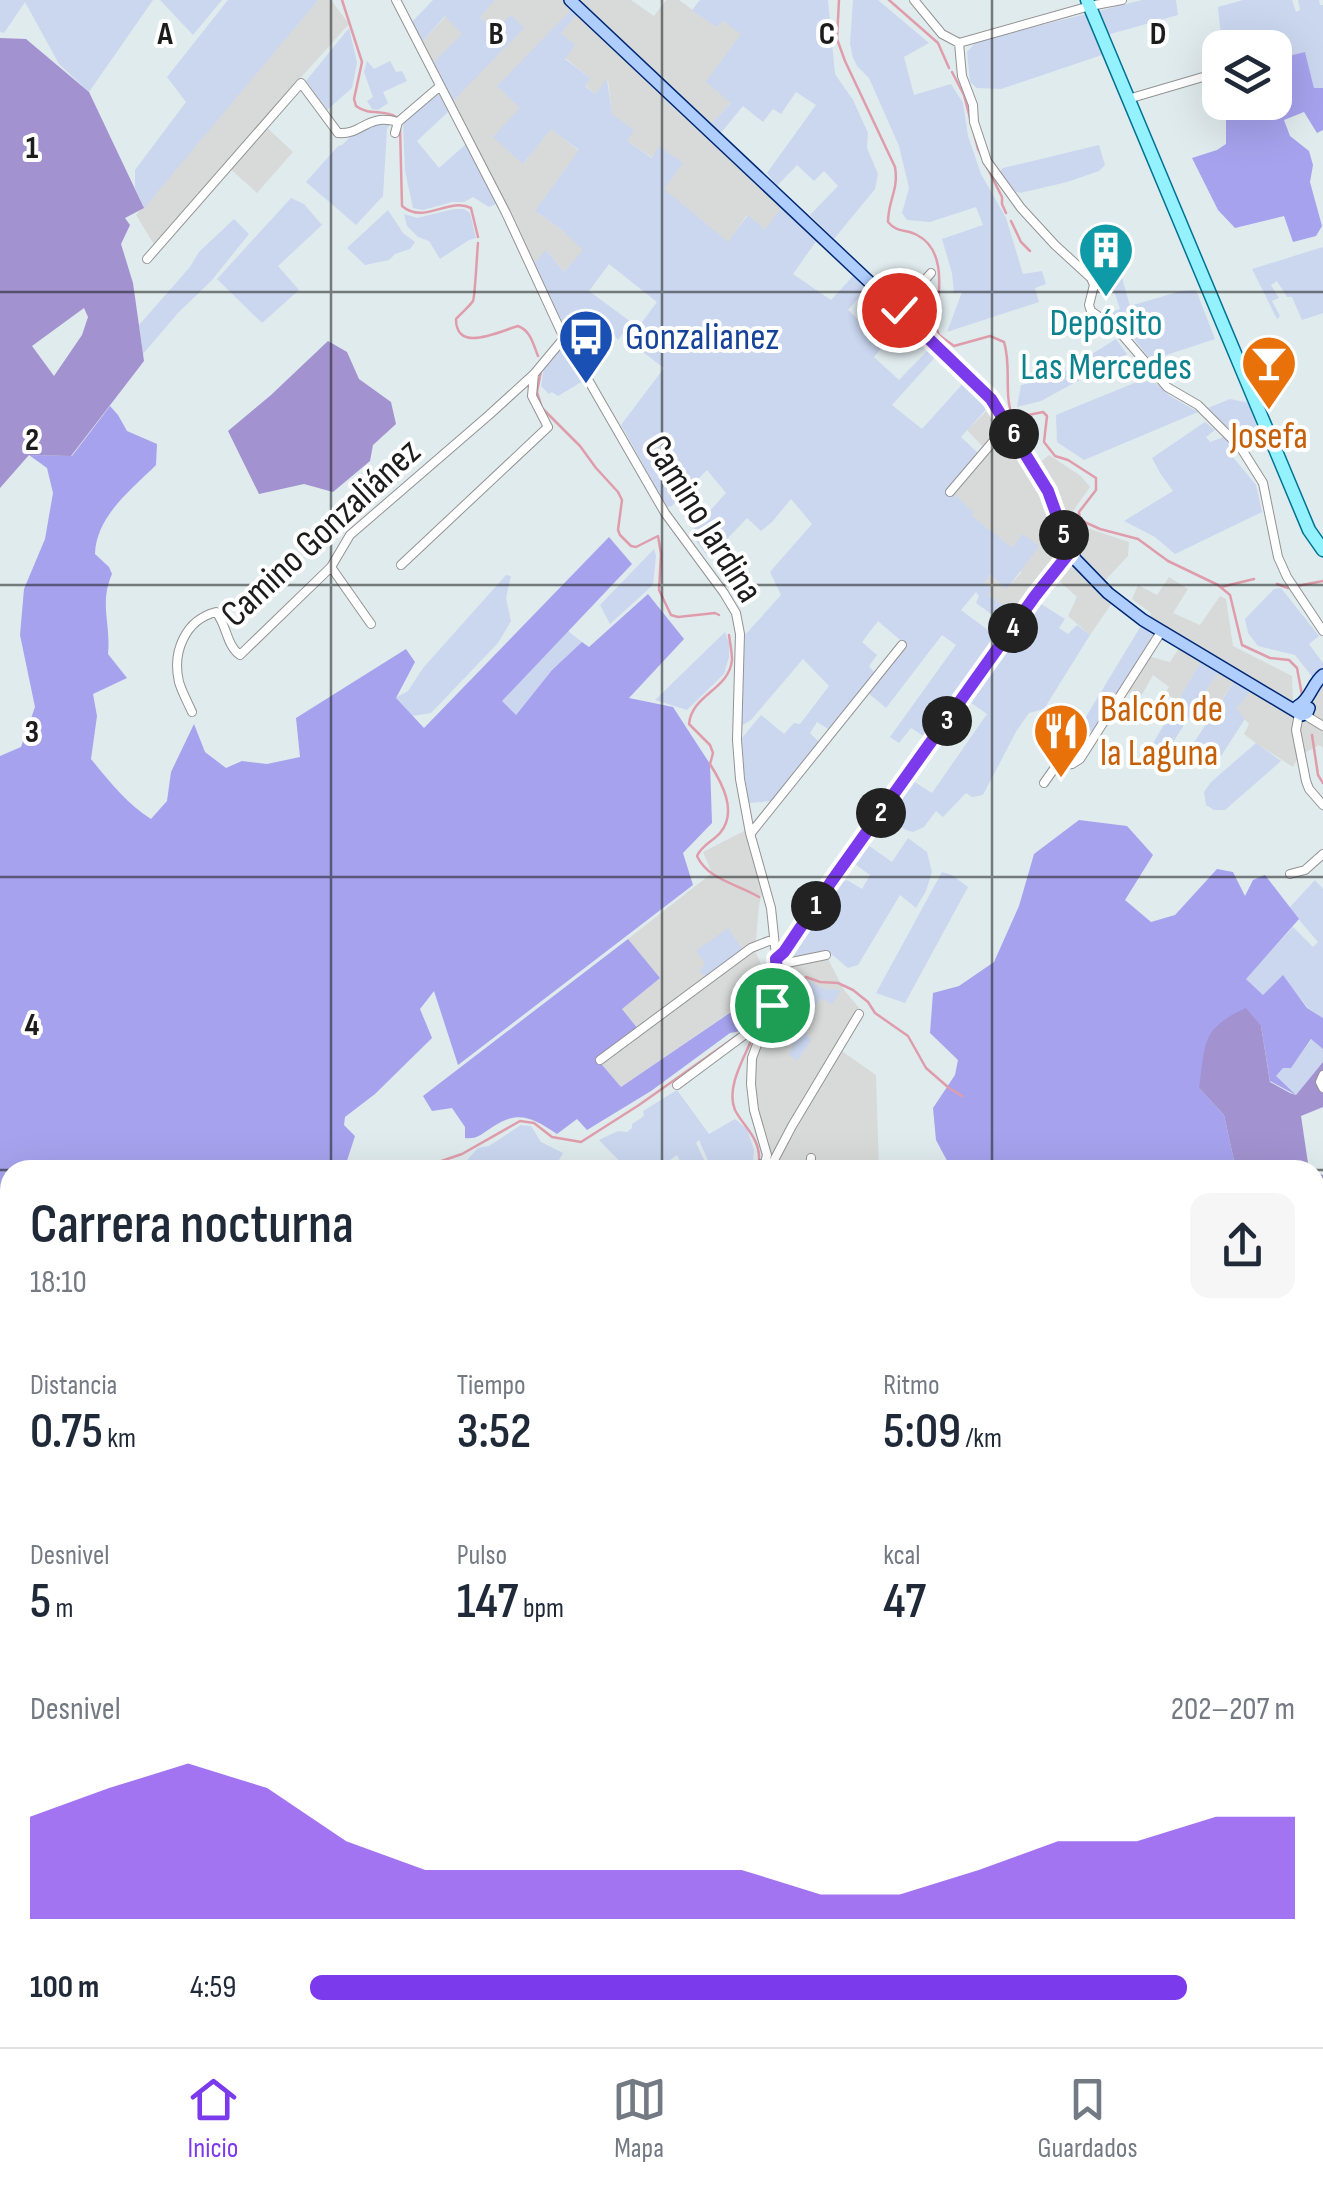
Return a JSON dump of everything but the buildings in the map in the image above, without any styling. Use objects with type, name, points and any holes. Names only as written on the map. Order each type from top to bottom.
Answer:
[{"type":"main road","points":[[570,0],[982,388],[1048,491],[1074,559],[1108,593],[1161,632],[1286,707],[1303,710],[1323,675]]},
{"type":"main road","points":[[1088,3],[1308,530],[1323,550]]},
{"type":"street","name":"Camino Jardina","points":[[396,0],[506,212],[564,338],[666,513],[736,613],[740,634],[740,780],[771,908],[777,962],[777,990],[752,1058],[750,1084],[766,1160]]},
{"type":"street","points":[[914,0],[942,34],[959,43],[1088,3],[1122,0]]},
{"type":"street","points":[[959,43],[962,76],[986,161],[1021,208],[1092,278],[1091,311],[1117,329],[1167,388],[1198,405],[1241,448],[1263,483],[1282,567],[1323,631]]},
{"type":"street","points":[[1128,98],[1202,77]]},
{"type":"street","points":[[147,259],[301,83],[338,133],[346,134],[384,118],[398,122]]},
{"type":"street","points":[[396,133],[398,122],[439,87]]},
{"type":"street","points":[[899,310],[930,273]]},
{"type":"street","name":"Camino Gonzaliánez","points":[[192,712],[179,681],[180,642],[184,633],[216,612],[223,620],[232,650],[240,655],[331,566],[350,535],[534,374],[564,338]]},
{"type":"street","points":[[401,565],[548,426],[532,396],[534,374]]},
{"type":"street","points":[[950,492],[1008,424]]},
{"type":"street","points":[[777,962],[1070,552]]},
{"type":"street","points":[[331,566],[371,624]]},
{"type":"street","points":[[1044,783],[1056,766],[1080,759],[1161,632]]},
{"type":"street","points":[[750,833],[902,645]]},
{"type":"street","points":[[1323,726],[1303,710],[1296,732],[1306,781],[1323,805]]},
{"type":"street","points":[[1290,874],[1304,870],[1323,854]]},
{"type":"street","points":[[600,1060],[751,948],[774,939]]},
{"type":"street","points":[[777,962],[826,955]]},
{"type":"street","points":[[774,1160],[860,1014]]},
{"type":"street","points":[[677,1085],[751,1030],[762,1030]]},
{"type":"street","points":[[1323,1075],[1323,1088]]},
{"type":"shaded area","points":[[0,0],[153,0],[89,92],[59,64],[25,2],[4,33],[0,32]]},
{"type":"shaded area","points":[[160,0],[222,0],[193,35]]},
{"type":"shaded area","points":[[228,0],[318,0],[144,208],[135,188],[135,170],[186,102],[167,77]]},
{"type":"shaded area","points":[[318,0],[331,0],[349,24],[261,122],[293,152],[257,193],[225,164],[155,246],[136,215]]},
{"type":"shaded area","points":[[433,0],[495,0],[480,17],[494,30],[511,15],[524,28],[451,103],[432,64],[462,34],[445,16],[421,43],[411,23]]},
{"type":"shaded area","points":[[495,0],[564,0],[782,207],[765,231],[747,215],[728,243],[663,189],[653,158],[627,141],[612,114],[608,80],[595,94],[585,85],[590,78],[565,58],[561,33],[571,10],[521,108],[524,163],[551,128],[579,151],[535,211],[584,250],[564,272],[547,251],[534,264],[421,43],[446,16],[463,33]]},
{"type":"shaded area","points":[[575,0],[631,0],[654,16],[666,0],[679,0],[716,27],[722,20],[742,34],[731,103],[709,126]]},
{"type":"shaded area","points":[[700,0],[828,0],[835,74],[853,100],[868,133],[867,148],[878,174],[875,189],[834,239],[810,215],[838,186],[824,171],[814,181],[797,165],[777,186],[767,173],[816,105],[796,92],[781,114],[773,109],[763,122],[743,106],[720,134],[709,126],[731,103],[706,82],[741,34],[723,21],[716,27],[692,10]]},
{"type":"shaded area","points":[[853,0],[878,0],[929,43],[904,57],[914,95],[951,84],[963,103],[968,136],[981,174],[1006,218],[1023,274],[1042,271],[1046,284],[1035,288],[1039,302],[947,332],[962,292],[954,293],[942,239],[983,225],[976,207],[930,222],[907,220],[902,213],[909,188],[899,146],[869,78],[853,58]]},
{"type":"shaded area","points":[[1142,0],[1176,0],[1178,15],[1107,35],[1099,11]]},
{"type":"shaded area","points":[[1243,0],[1292,0],[1296,12],[1300,10],[1298,0],[1319,0],[1323,5],[1323,88],[1314,88],[1305,52],[1292,55],[1292,30],[1220,30],[1218,7]]},
{"type":"shaded area","points":[[571,10],[576,15],[561,33],[575,45],[565,59],[590,78],[585,86],[595,94],[607,79],[612,114],[634,130],[627,141],[652,158],[659,146],[683,163],[664,189],[728,242],[748,215],[765,230],[782,207],[817,240],[793,274],[831,300],[854,275],[868,287],[848,310],[872,332],[891,311],[902,322],[874,357],[899,380],[931,347],[938,354],[892,405],[922,429],[967,379],[990,405],[961,437],[979,454],[953,493],[973,512],[972,516],[1012,548],[1023,534],[1039,546],[1007,589],[990,575],[984,583],[991,589],[988,595],[1019,612],[1008,626],[976,603],[976,592],[961,610],[1000,639],[928,739],[911,728],[899,743],[890,737],[956,645],[942,635],[886,708],[867,692],[906,645],[878,621],[862,642],[877,655],[869,666],[875,673],[828,729],[817,722],[810,733],[819,742],[771,801],[749,803],[742,738],[761,715],[784,734],[794,723],[800,724],[829,686],[803,659],[751,720],[741,726],[745,635],[781,595],[770,572],[812,524],[791,499],[761,531],[747,518],[709,558],[690,533],[726,493],[707,470],[667,507],[621,425],[664,368],[628,341],[657,302],[609,264],[589,291],[631,322],[618,340],[603,321],[572,347],[534,264],[546,250],[564,272],[583,250],[535,211],[579,150],[551,129],[523,164],[493,137],[520,108],[497,86]]},
{"type":"shaded area","points":[[1086,14],[1102,55],[1001,89],[977,88],[970,82],[967,52],[977,41]]},
{"type":"shaded area","points":[[349,28],[357,63],[352,88],[327,110],[306,81]]},
{"type":"shaded area","points":[[0,38],[26,39],[89,92],[144,208],[125,218],[130,225],[121,244],[133,283],[144,361],[71,456],[29,455],[0,488]],"holes":[[[84,308],[88,317],[82,335],[54,376],[32,346]]]},
{"type":"shaded area","points":[[1305,52],[1314,88],[1323,88],[1323,130],[1317,133],[1304,112],[1292,117],[1292,55]]},
{"type":"shaded area","points":[[367,61],[374,69],[390,61],[407,81],[383,92],[388,103],[378,110],[372,109],[367,101],[373,97],[364,72]]},
{"type":"shaded area","points":[[439,93],[448,112],[417,141],[439,168],[466,144],[496,204],[489,207],[473,197],[423,210],[413,208],[405,171],[403,123]]},
{"type":"shaded area","points":[[1226,120],[1284,120],[1290,136],[1309,151],[1313,165],[1310,182],[1322,226],[1316,236],[1293,242],[1284,216],[1235,228],[1218,210],[1192,158],[1226,144]]},
{"type":"shaded area","points":[[385,121],[390,124],[383,196],[356,225],[306,182],[358,129]]},
{"type":"shaded area","points":[[1099,145],[1105,165],[1099,171],[1067,182],[1020,193],[1012,190],[999,172],[1003,168]]},
{"type":"shaded area","points":[[291,198],[304,204],[322,225],[278,266],[299,290],[262,323],[217,279]]},
{"type":"shaded area","points":[[454,209],[470,213],[476,238],[440,259],[429,241],[407,226],[404,214],[417,218]]},
{"type":"shaded area","points":[[388,210],[403,233],[415,242],[389,260],[365,265],[347,248]]},
{"type":"shaded area","points":[[234,219],[249,234],[143,354],[139,325],[199,252]]},
{"type":"shaded area","points":[[1323,247],[1323,313],[1302,320],[1292,297],[1287,297],[1277,281],[1271,285],[1279,298],[1272,301],[1280,316],[1277,319],[1252,269]]},
{"type":"shaded area","points":[[1117,260],[1130,306],[1196,290],[1215,339],[1151,360],[1125,328],[1105,314],[1120,309],[1114,291],[1096,292],[1099,282],[1087,268]]},
{"type":"shaded area","points":[[1116,339],[1127,354],[1041,401],[1017,407],[1021,385],[1052,379]]},
{"type":"shaded area","points":[[328,341],[347,352],[359,379],[391,402],[396,424],[373,445],[370,461],[333,492],[304,484],[259,494],[228,431]]},
{"type":"shaded area","points":[[562,345],[583,381],[558,396],[541,386],[544,367]]},
{"type":"shaded area","points":[[1149,377],[1170,396],[1198,412],[1084,460],[1057,442],[1056,415]]},
{"type":"shaded area","points":[[1230,399],[1249,403],[1265,440],[1247,450],[1208,408]]},
{"type":"shaded area","points":[[994,404],[1032,462],[1038,464],[1049,455],[1081,476],[1090,487],[1071,514],[1078,525],[1129,542],[1128,556],[1099,587],[1112,603],[1090,635],[1068,616],[1077,597],[1049,572],[1019,612],[1008,610],[988,595],[984,583],[989,575],[1007,588],[1021,573],[1012,549],[950,492],[985,449],[967,430]]},
{"type":"shaded area","points":[[110,406],[127,431],[157,444],[156,465],[108,515],[97,540],[95,554],[112,574],[106,604],[108,654],[127,678],[93,694],[97,716],[91,759],[119,792],[151,819],[167,801],[171,772],[194,724],[205,752],[226,768],[242,761],[267,764],[300,757],[296,718],[406,649],[415,662],[396,698],[424,728],[609,537],[632,564],[502,701],[516,715],[552,670],[582,642],[589,647],[648,594],[684,639],[629,698],[673,707],[710,764],[712,823],[683,853],[693,885],[458,1065],[434,991],[420,1009],[432,1038],[375,1094],[345,1117],[344,1125],[355,1136],[347,1160],[0,1160],[0,756],[21,747],[35,707],[20,635],[24,589],[45,539],[53,493],[47,468],[29,455],[72,456]]},
{"type":"shaded area","points":[[1205,422],[1215,430],[1206,437],[1210,442],[1224,437],[1238,451],[1232,456],[1256,485],[1262,512],[1175,554],[1155,537],[1124,521],[1173,491],[1152,458]]},
{"type":"shaded area","points":[[654,549],[653,585],[610,624],[600,605]]},
{"type":"shaded area","points":[[506,575],[511,576],[506,598],[511,621],[498,643],[431,713],[412,716],[395,698],[408,691],[423,668]]},
{"type":"shaded area","points":[[1169,577],[1188,589],[1173,613],[1200,625],[1220,596],[1226,599],[1233,646],[1292,676],[1297,711],[1323,673],[1323,748],[1319,745],[1299,756],[1293,767],[1257,744],[1244,734],[1249,724],[1236,710],[1236,679],[1215,710],[1199,701],[1219,670],[1202,661],[1178,701],[1165,693],[1169,687],[1153,675],[1140,698],[1126,691],[1148,656],[1170,662],[1181,645],[1148,623],[1151,613],[1132,599],[1138,585],[1157,595]]},
{"type":"shaded area","points":[[1281,588],[1319,636],[1309,644],[1323,663],[1323,671],[1314,679],[1295,655],[1258,646],[1248,633],[1245,619],[1274,589]]},
{"type":"shaded area","points":[[1038,602],[1065,619],[1059,628],[1068,634],[1077,625],[1090,635],[1044,709],[1029,713],[1017,730],[983,795],[972,797],[966,793],[943,817],[936,811],[924,827],[913,832],[883,816],[910,779],[932,793],[987,714],[967,700]]},
{"type":"shaded area","points":[[1142,624],[1157,634],[1093,732],[1081,725]]},
{"type":"shaded area","points":[[568,631],[582,642],[552,670],[515,716],[501,701]]},
{"type":"shaded area","points":[[725,632],[729,657],[724,674],[687,710],[655,700]]},
{"type":"shaded area","points":[[1202,660],[1219,670],[1170,747],[1142,762]]},
{"type":"shaded area","points":[[1236,679],[1252,689],[1236,709],[1245,719],[1221,756],[1193,744]]},
{"type":"shaded area","points":[[1256,743],[1281,761],[1225,810],[1206,805],[1204,792],[1211,782]]},
{"type":"shaded area","points":[[1079,820],[1127,826],[1153,855],[1125,900],[1151,922],[1175,915],[1217,869],[1233,872],[1245,896],[1253,880],[1265,875],[1299,919],[1246,979],[1263,995],[1283,975],[1307,1008],[1323,1018],[1323,1049],[1311,1039],[1291,1068],[1283,1068],[1276,1076],[1296,1095],[1270,1081],[1261,1026],[1199,1088],[1224,1115],[1234,1160],[947,1160],[936,1140],[933,1108],[955,1075],[958,1060],[930,1033],[933,993],[959,986],[994,962],[1019,906],[1034,854]]},
{"type":"shaded area","points":[[746,830],[762,894],[755,951],[770,983],[763,1023],[751,1026],[736,1008],[621,1087],[596,1059],[637,1028],[621,1009],[659,978],[628,939],[712,873],[703,852]]},
{"type":"shaded area","points":[[908,838],[927,852],[932,872],[916,908],[900,895],[858,965],[848,968],[829,952],[788,957],[841,882],[847,880],[862,889],[870,875],[852,862],[865,843],[892,862]]},
{"type":"shaded area","points":[[942,872],[968,887],[905,1003],[876,993]]},
{"type":"shaded area","points":[[1315,880],[1323,889],[1323,1018],[1308,1008],[1283,976],[1263,995],[1245,978],[1293,927],[1313,947],[1318,942],[1289,908]]},
{"type":"shaded area","points":[[728,928],[743,950],[707,978],[700,972],[705,963],[696,951]]},
{"type":"shaded area","points":[[628,939],[660,978],[622,1009],[638,1029],[597,1059],[621,1087],[737,1008],[749,1024],[587,1130],[577,1119],[557,1134],[530,1119],[515,1117],[477,1137],[465,1138],[465,1127],[452,1108],[432,1111],[423,1096]]},
{"type":"shaded area","points":[[827,957],[844,990],[861,1010],[770,1160],[753,1083],[755,1059],[783,985],[782,968]]},
{"type":"shaded area","points":[[807,980],[824,989],[841,990],[832,1004],[820,998],[803,1026],[812,1039],[797,1061],[789,1055],[795,1040],[777,1029]]},
{"type":"shaded area","points":[[1246,1008],[1261,1026],[1270,1082],[1290,1093],[1296,1095],[1323,1062],[1323,1107],[1301,1116],[1308,1160],[1234,1160],[1224,1115],[1199,1088],[1208,1039],[1231,1016]]},
{"type":"shaded area","points":[[1312,1039],[1323,1049],[1323,1062],[1296,1095],[1275,1076],[1283,1068],[1291,1067]]},
{"type":"shaded area","points":[[842,1051],[876,1075],[879,1160],[778,1160]]},
{"type":"shaded area","points":[[677,1090],[709,1134],[735,1119],[747,1129],[753,1160],[708,1160],[699,1140],[696,1143],[704,1160],[679,1160],[677,1155],[670,1160],[618,1160],[599,1140],[618,1131],[627,1132],[644,1116],[643,1111]]},
{"type":"shaded area","points":[[521,1125],[531,1126],[541,1142],[563,1153],[559,1160],[467,1160],[478,1148],[489,1146]]},
{"type":"waterway","points":[[342,0],[362,62],[356,106],[396,117]]},
{"type":"waterway","points":[[839,0],[837,39],[895,167],[888,222],[927,243],[938,265],[939,335],[954,346],[990,336],[1004,342],[1013,418],[1043,412],[1047,416],[1044,442],[1055,456],[1096,478],[1096,490],[1079,512],[1080,520],[1138,539],[1168,561],[1218,585],[1230,595],[1242,645],[1270,658],[1289,660],[1297,668],[1302,695]]},
{"type":"waterway","points":[[889,0],[938,43],[949,68]]},
{"type":"waterway","points":[[952,72],[964,95],[978,149],[1006,213]]},
{"type":"waterway","points":[[400,127],[402,206],[419,213],[454,206],[471,208],[478,237]]},
{"type":"waterway","points":[[1011,221],[1030,251]]},
{"type":"waterway","points":[[478,243],[473,301],[456,319],[458,330],[463,336],[480,338],[518,326],[529,335],[538,356]]},
{"type":"waterway","points":[[541,371],[537,392],[542,408],[580,446],[622,500],[620,535],[636,547],[658,536],[659,590],[671,615],[719,615]]},
{"type":"waterway","points":[[1221,587],[1254,579]]},
{"type":"waterway","points":[[1297,586],[1323,581]]},
{"type":"waterway","points":[[1277,584],[1288,588]]},
{"type":"waterway","points":[[729,635],[729,670],[697,706],[689,724],[710,745],[710,764],[728,807],[720,833],[697,856],[708,871],[759,897]]},
{"type":"waterway","points":[[1312,735],[1318,775],[1323,783]]},
{"type":"waterway","points":[[806,977],[853,990],[875,1013],[908,1036],[926,1068],[962,1096]]},
{"type":"waterway","points":[[760,1023],[769,995]]},
{"type":"waterway","points":[[754,1034],[735,1081],[733,1101],[757,1145],[759,1159]]},
{"type":"waterway","points":[[444,1160],[520,1121],[534,1123],[552,1137],[581,1142],[738,1035]]},
{"type":"place","name":"Depósito Las Mercedes","points":[[1106,299]]},
{"type":"place","name":"Gonzalianez","points":[[586,386]]},
{"type":"place","name":"Josefa","points":[[1269,412]]},
{"type":"place","name":"Balcón de la Laguna","points":[[1061,780]]},
{"type":"route","points":[[772,1005],[778,984],[776,959],[1070,552],[1048,491],[991,399],[899,310]]}]
